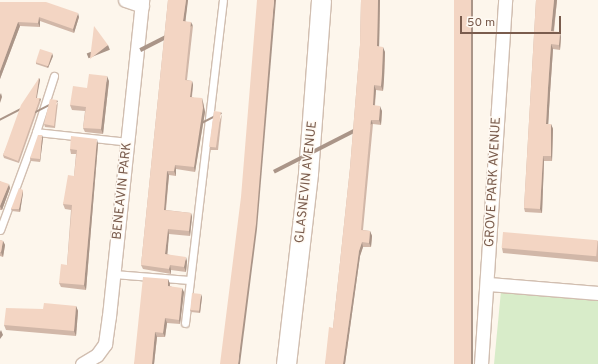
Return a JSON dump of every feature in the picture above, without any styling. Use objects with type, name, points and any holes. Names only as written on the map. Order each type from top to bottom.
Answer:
[{"type":"main road","name":"GLASNEVIN AVENUE","points":[[286,364],[308,173],[321,0]]},
{"type":"street","points":[[124,0],[142,3]]},
{"type":"street","name":"GROVE PARK AVENUE","points":[[481,364],[488,284],[505,0]]},
{"type":"street","name":"BENEAVIN PARK","points":[[82,364],[97,355],[104,344],[114,274],[129,142],[142,3]]},
{"type":"street","points":[[488,284],[598,293]]},
{"type":"lane","points":[[185,323],[223,0]]},
{"type":"lane","points":[[0,230],[36,132],[54,76]]},
{"type":"lane","points":[[36,132],[129,142]]},
{"type":"lane","points":[[114,274],[189,280]]},
{"type":"green space","points":[[501,291],[598,300],[598,364],[494,364]]},
{"type":"building","points":[[168,0],[186,0],[183,21],[191,22],[185,80],[192,81],[190,97],[202,98],[203,108],[194,167],[175,165],[174,171],[167,171],[164,210],[191,213],[189,231],[168,229],[165,254],[186,257],[184,267],[170,265],[169,269],[141,265]]},
{"type":"building","points":[[257,0],[274,0],[256,224],[238,364],[220,364],[241,197]]},
{"type":"building","points":[[361,0],[378,0],[377,46],[383,47],[381,86],[374,85],[373,105],[380,106],[379,120],[371,120],[361,230],[370,231],[369,243],[362,242],[359,251],[343,364],[325,364],[329,327],[333,328],[350,168],[360,45]]},
{"type":"building","points":[[454,0],[471,0],[471,364],[454,364]]},
{"type":"building","points":[[536,0],[554,0],[551,31],[560,32],[559,45],[551,44],[546,124],[551,124],[551,156],[543,156],[540,209],[524,208]]},
{"type":"building","points":[[0,2],[46,2],[78,13],[73,29],[39,17],[38,23],[18,22],[0,71]]},
{"type":"building","points":[[94,26],[108,45],[90,59]]},
{"type":"building","points":[[40,49],[52,53],[48,66],[36,62]]},
{"type":"building","points":[[89,74],[107,76],[101,129],[83,128],[86,107],[70,105],[73,86],[87,88]]},
{"type":"building","points":[[39,78],[36,98],[40,98],[18,161],[3,155],[21,105]]},
{"type":"building","points":[[50,99],[57,100],[54,126],[44,124]]},
{"type":"building","points":[[214,111],[221,112],[216,148],[209,147]]},
{"type":"building","points":[[38,135],[42,135],[40,159],[30,158]]},
{"type":"building","points":[[71,136],[97,139],[84,285],[59,283],[61,264],[67,265],[72,205],[63,204],[68,175],[74,176],[77,150],[70,149]]},
{"type":"building","points":[[0,181],[9,184],[0,206]]},
{"type":"building","points":[[19,188],[23,190],[19,209],[11,209]]},
{"type":"building","points":[[503,232],[598,240],[596,256],[502,248]]},
{"type":"building","points":[[0,240],[3,241],[1,252],[0,252]]},
{"type":"building","points":[[143,277],[168,279],[168,286],[182,288],[179,320],[165,318],[163,333],[155,332],[152,364],[134,364]]},
{"type":"building","points":[[192,293],[201,294],[199,311],[190,310]]},
{"type":"building","points":[[44,303],[76,306],[74,331],[4,325],[6,308],[43,309]]}]
